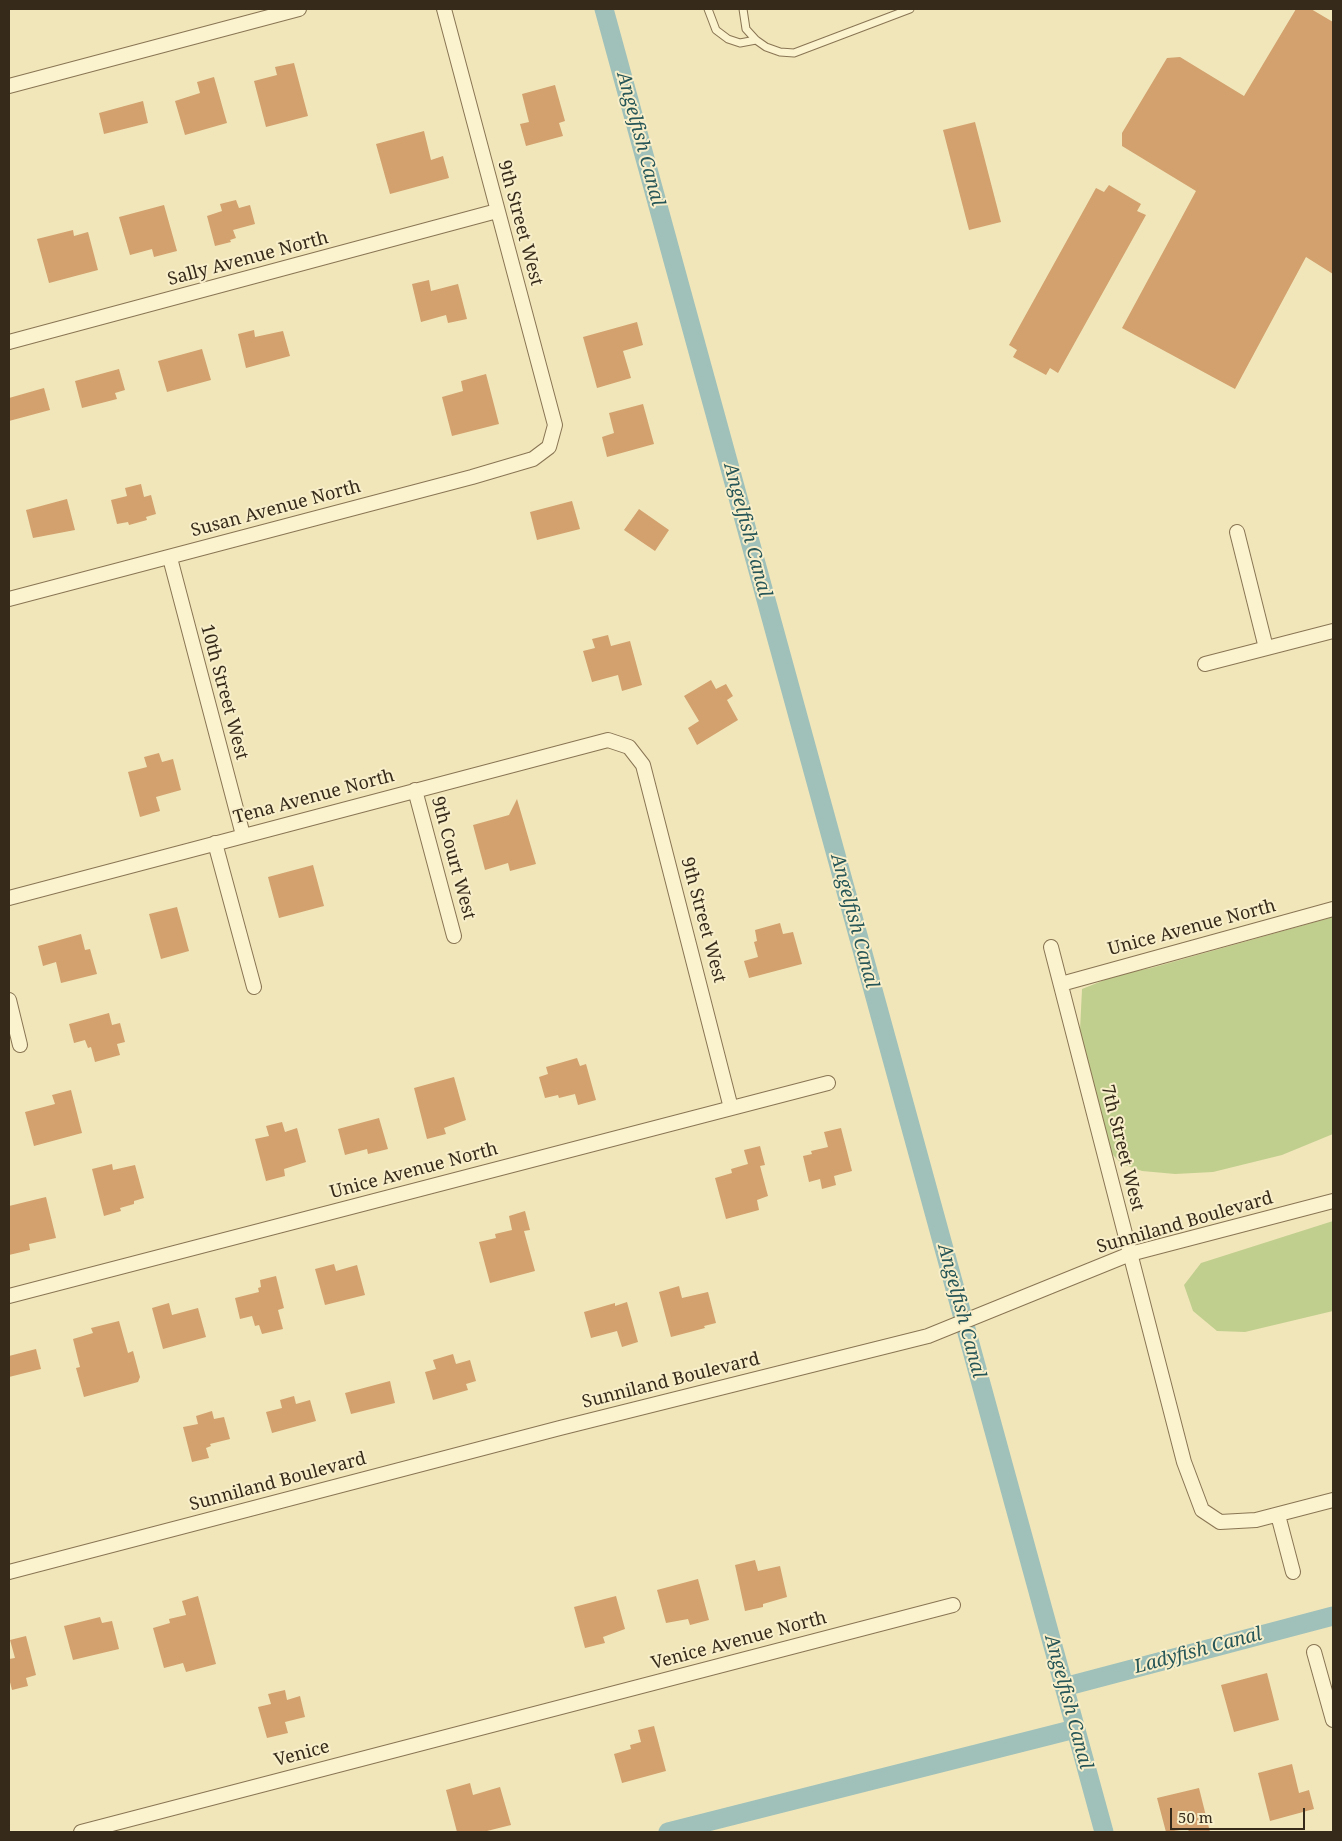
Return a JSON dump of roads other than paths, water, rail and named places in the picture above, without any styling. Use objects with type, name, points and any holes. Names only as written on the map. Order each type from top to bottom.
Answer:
[{"type":"street","points":[[9,86],[299,9]]},
{"type":"street","name":"9th Street West","points":[[444,9],[554,425],[549,447]]},
{"type":"street","name":"Sally Avenue North","points":[[9,342],[497,212]]},
{"type":"street","name":"Susan Avenue North","points":[[9,599],[170,558],[481,474],[533,459],[549,447]]},
{"type":"street","points":[[1237,532],[1266,648]]},
{"type":"street","name":"10th Street West","points":[[170,558],[243,835]]},
{"type":"street","points":[[1205,664],[1333,631]]},
{"type":"street","name":"Tena Avenue North","points":[[9,898],[608,740],[629,747]]},
{"type":"street","name":"9th Street West","points":[[629,747],[644,765],[731,1108]]},
{"type":"street","name":"9th Court West","points":[[415,790],[454,936]]},
{"type":"street","points":[[215,843],[254,987]]},
{"type":"street","name":"Unice Avenue North","points":[[1061,984],[1333,908]]},
{"type":"street","name":"7th Street West","points":[[1050,947],[1184,1462],[1202,1510],[1220,1522],[1256,1520],[1278,1515]]},
{"type":"street","points":[[9,1000],[20,1045]]},
{"type":"street","name":"Unice Avenue North","points":[[9,1296],[828,1083]]},
{"type":"street","name":"Sunniland Boulevard","points":[[9,1572],[570,1425],[928,1336],[1130,1254],[1333,1201]]},
{"type":"street","points":[[1293,1572],[1278,1515],[1333,1500]]},
{"type":"street","name":"Venice Avenue North","points":[[533,1714],[953,1605]]},
{"type":"street","points":[[1314,1652],[1333,1720]]},
{"type":"street","name":"Venice","points":[[81,1832],[533,1714]]},
{"type":"lane","points":[[708,9],[716,30],[728,39],[740,43],[756,40]]},
{"type":"lane","points":[[743,9],[746,29],[756,40],[780,52],[794,52],[910,9]]},
{"type":"waterway","name":"Angelfish Canal","points":[[604,9],[1104,1832]]},
{"type":"waterway","name":"Ladyfish Canal","points":[[1064,1687],[1333,1616]]},
{"type":"waterway","points":[[668,1832],[1075,1729]]}]
